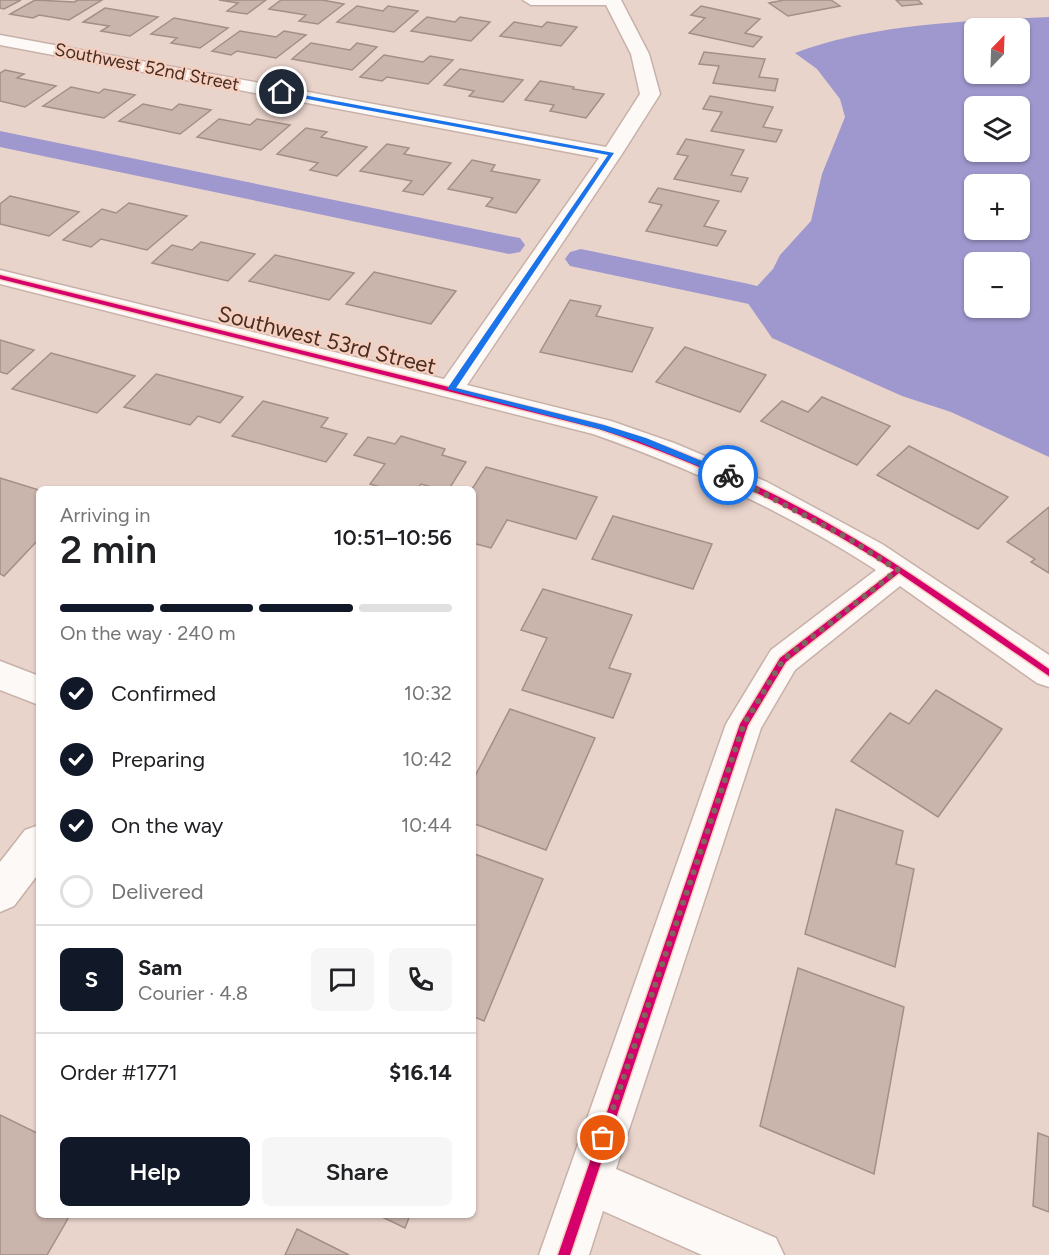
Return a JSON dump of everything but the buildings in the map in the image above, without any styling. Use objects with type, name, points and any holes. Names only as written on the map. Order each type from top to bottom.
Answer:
[{"type":"street","points":[[451,389],[651,94],[640,54],[612,0],[531,0]]},
{"type":"street","name":"Southwest 52nd Street","points":[[0,40],[612,154]]},
{"type":"street","name":"Southwest 53rd Street","points":[[0,277],[601,427],[689,458],[784,503],[898,570],[1049,673]]},
{"type":"street","points":[[564,1255],[744,724],[783,660],[898,570]]},
{"type":"street","points":[[0,675],[36,690]]},
{"type":"street","points":[[0,893],[36,846]]},
{"type":"street","points":[[588,1181],[759,1255]]},
{"type":"shaded area","points":[[1049,17],[1049,457],[951,412],[902,396],[772,338],[745,299],[773,269],[780,255],[811,221],[822,174],[845,117],[840,99],[817,69],[795,53],[824,43],[887,30],[964,22],[964,84],[1030,84],[1030,18]]},
{"type":"waterway","points":[[0,139],[509,245]]},
{"type":"waterway","points":[[581,259],[749,294]]},
{"type":"cycle path","points":[[0,277],[601,427],[664,450],[756,489],[845,536],[923,585],[1049,673]]},
{"type":"cycle path","points":[[564,1255],[744,724],[783,660],[898,570]]},
{"type":"way so far","points":[[603,1138],[744,724],[783,660],[898,570],[846,537],[728,475]]},
{"type":"route","points":[[282,92],[612,154],[451,389],[643,440],[728,475]]}]
